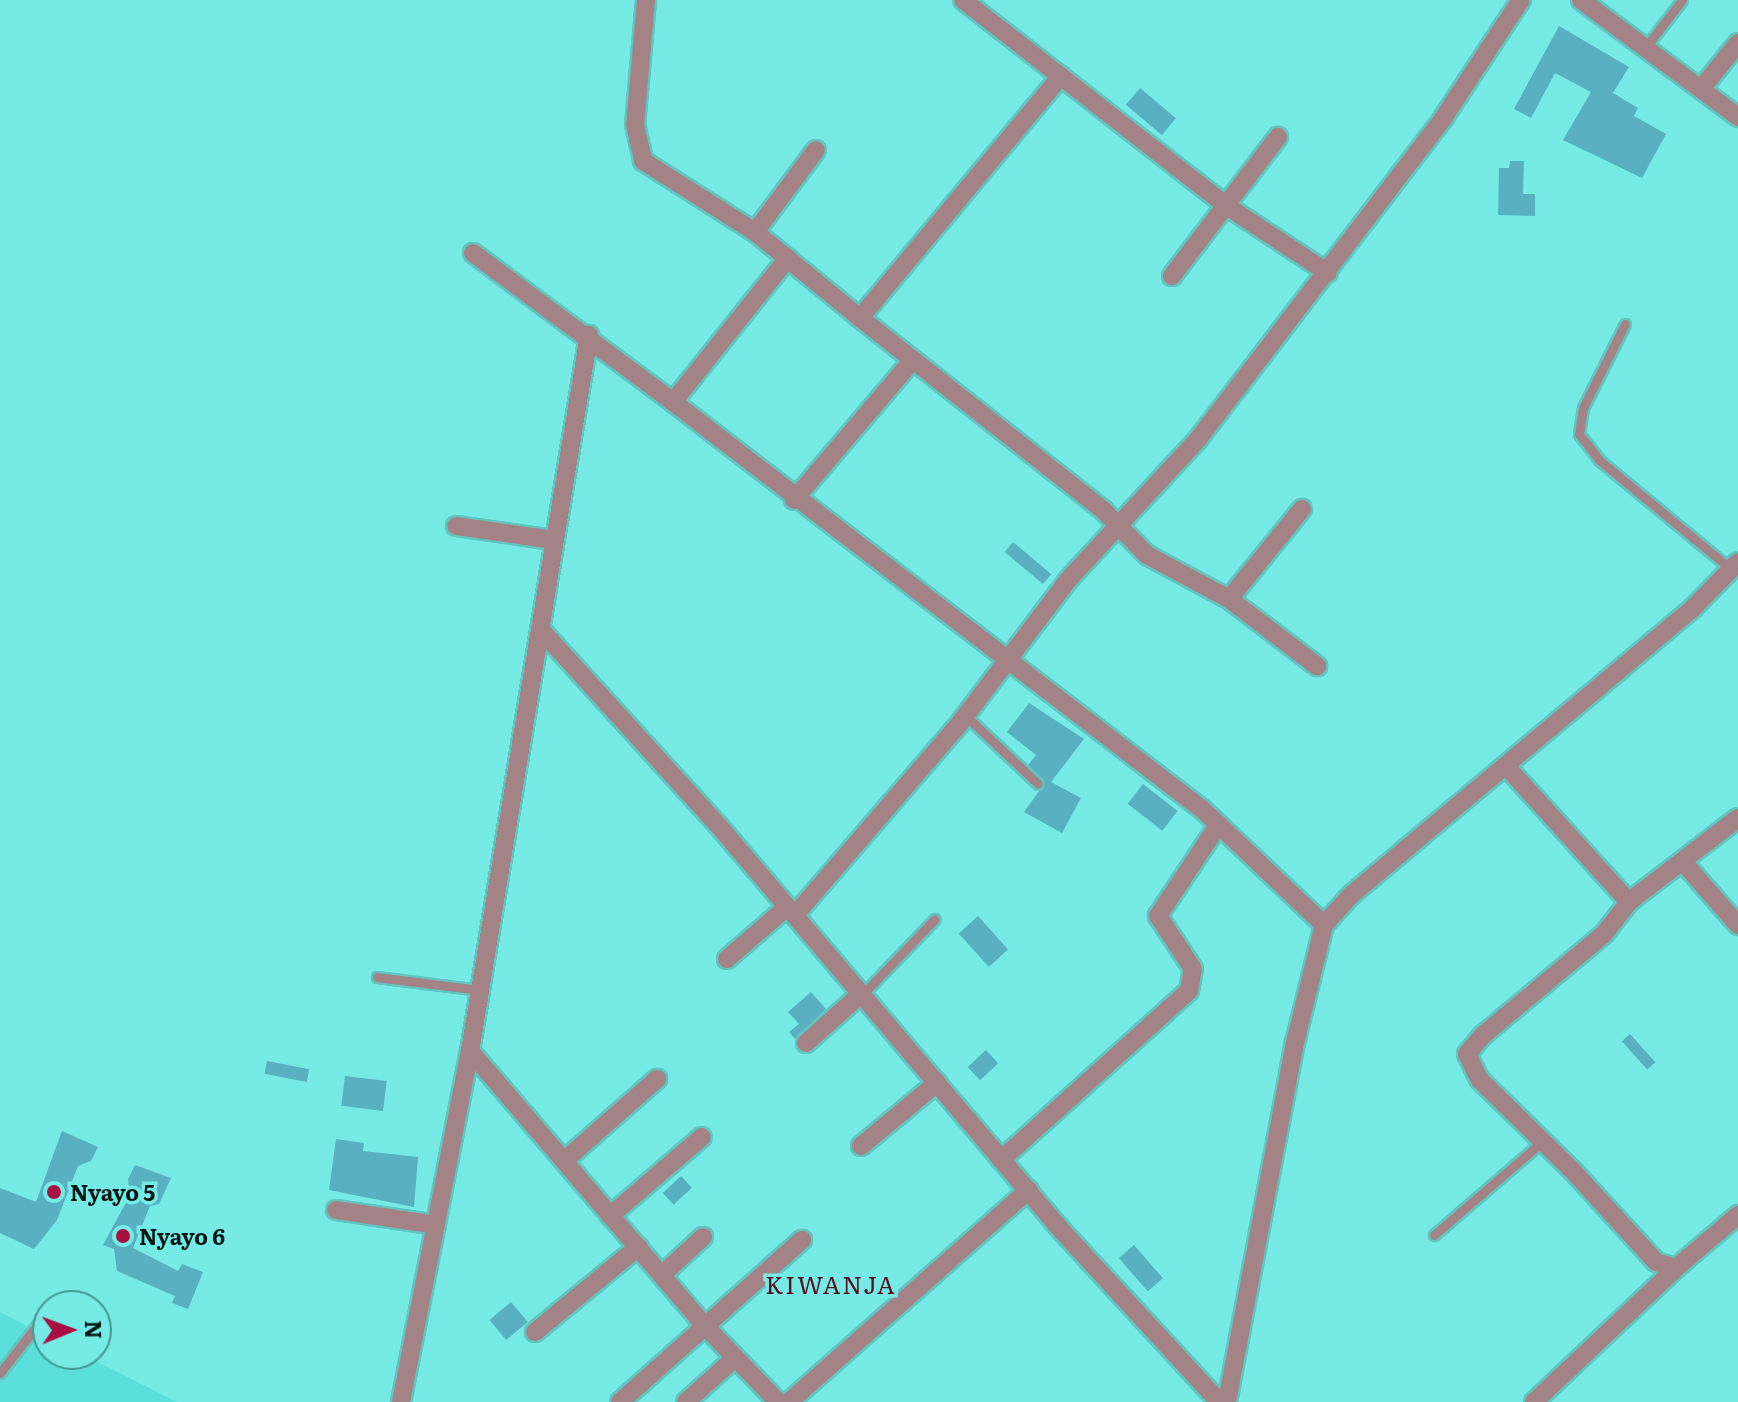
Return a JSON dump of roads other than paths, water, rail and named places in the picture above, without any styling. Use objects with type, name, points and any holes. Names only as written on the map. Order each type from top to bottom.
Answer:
[{"type":"street","points":[[646,0],[636,149],[643,161],[755,232],[912,361],[1104,511],[1115,526],[1147,555],[1229,599],[1317,666]]},
{"type":"street","points":[[963,0],[1225,205],[1328,273]]},
{"type":"street","points":[[727,959],[791,911],[965,715],[1115,526],[1199,438],[1328,273],[1444,117],[1521,0]]},
{"type":"street","points":[[1581,0],[1738,117]]},
{"type":"street","points":[[1701,89],[1738,43]]},
{"type":"street","points":[[860,318],[1061,76]]},
{"type":"street","points":[[1172,276],[1278,137]]},
{"type":"street","points":[[755,232],[816,150]]},
{"type":"street","points":[[473,253],[589,335],[794,500],[1010,659],[1219,824],[1324,925]]},
{"type":"street","points":[[673,402],[788,258]]},
{"type":"street","points":[[401,1402],[470,1051],[589,335]]},
{"type":"street","points":[[794,500],[912,361]]},
{"type":"street","points":[[1229,599],[1302,509]]},
{"type":"street","points":[[456,526],[553,540]]},
{"type":"street","points":[[1227,1402],[1295,1043],[1324,925],[1351,895],[1506,766],[1735,566]]},
{"type":"street","points":[[541,630],[791,911],[1001,1160],[1219,1402]]},
{"type":"street","points":[[1506,766],[1629,902]]},
{"type":"street","points":[[1676,1268],[1656,1262],[1638,1248],[1543,1141],[1473,1073],[1467,1054],[1483,1035],[1604,934],[1629,902],[1738,818]]},
{"type":"street","points":[[1001,1160],[1189,991],[1193,969],[1158,916],[1219,824]]},
{"type":"street","points":[[1683,862],[1738,925]]},
{"type":"street","points":[[806,1043],[861,994]]},
{"type":"street","points":[[470,1051],[706,1327],[778,1402]]},
{"type":"street","points":[[565,1160],[657,1079]]},
{"type":"street","points":[[861,1146],[937,1083]]},
{"type":"street","points":[[610,1216],[702,1137]]},
{"type":"street","points":[[789,1402],[1029,1190]]},
{"type":"street","points":[[336,1210],[436,1225]]},
{"type":"street","points":[[1534,1402],[1668,1281],[1676,1268],[1738,1215]]},
{"type":"street","points":[[662,1275],[703,1237]]},
{"type":"street","points":[[620,1402],[802,1240]]},
{"type":"street","points":[[535,1332],[638,1247]]},
{"type":"street","points":[[686,1402],[735,1358]]},
{"type":"lane","points":[[1645,48],[1682,0]]},
{"type":"lane","points":[[1625,324],[1583,408],[1579,434],[1599,460],[1735,566]]},
{"type":"lane","points":[[965,715],[1038,784]]},
{"type":"lane","points":[[861,994],[935,919]]},
{"type":"lane","points":[[377,977],[480,990]]},
{"type":"lane","points":[[1434,1235],[1543,1141]]},
{"type":"lane","points":[[0,1373],[32,1332]]},
{"type":"place","name":"Nyayo 5","points":[[54,1192]]},
{"type":"place","name":"Nyayo 6","points":[[123,1236]]},
{"type":"district","name":"KIWANJA","points":[[831,1284]]}]
